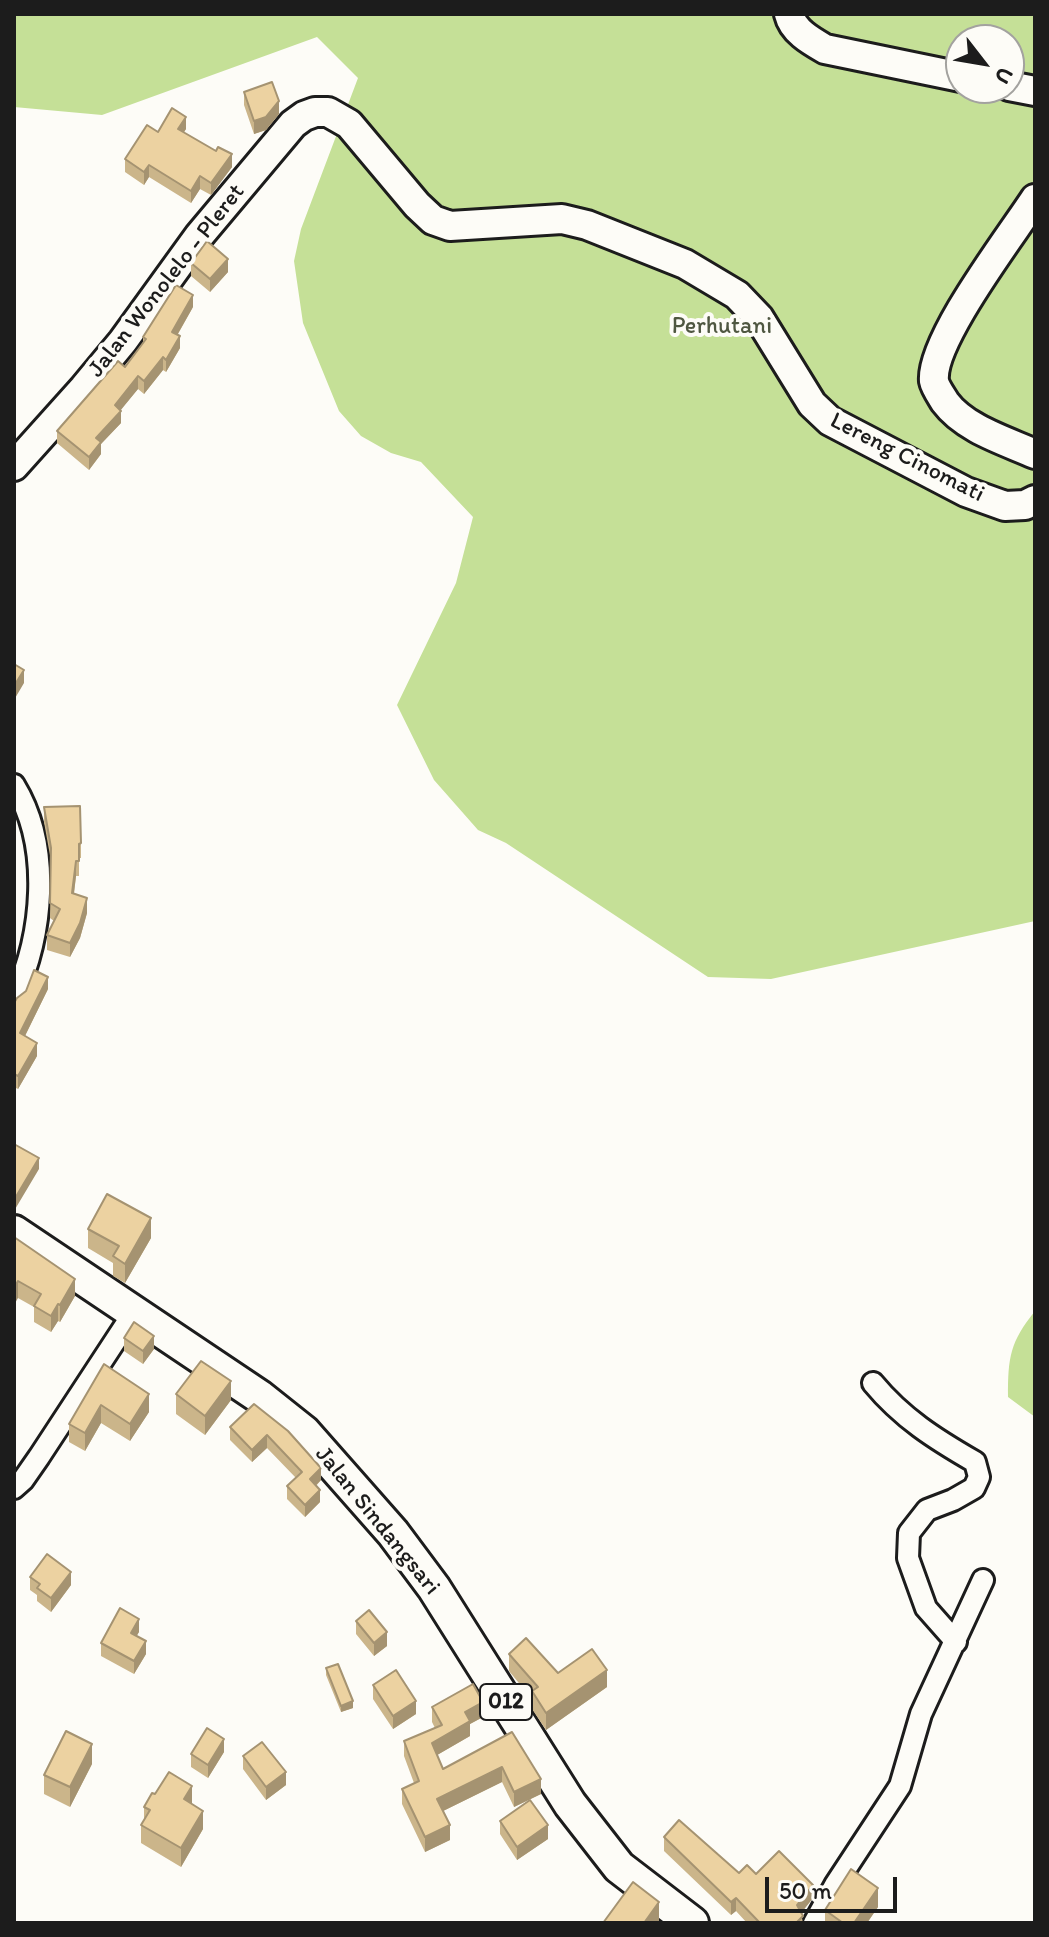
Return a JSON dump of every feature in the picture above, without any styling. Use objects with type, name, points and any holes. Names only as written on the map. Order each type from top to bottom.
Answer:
[{"type":"main road","points":[[789,14],[791,22],[800,31],[825,49],[945,74]]},
{"type":"main road","name":"Jalan Wonolelo - Pleret","points":[[14,466],[113,352],[199,236],[293,124],[315,112],[328,112]]},
{"type":"main road","name":"Lereng Cinomati","points":[[328,112],[349,124],[433,220],[450,226],[467,227],[562,219],[587,225],[685,264],[737,295],[759,318],[812,404],[830,421],[966,492],[1005,506],[1025,505],[1035,500]]},
{"type":"main road","points":[[1035,199],[952,326],[938,358],[934,382],[946,403],[962,419],[1035,454]]},
{"type":"main road","name":"Jalan Sindangsari","points":[[14,1232],[260,1397],[304,1432],[393,1533],[434,1588],[593,1837],[619,1867],[692,1923]]},
{"type":"street","points":[[14,785],[28,815],[39,874],[30,955],[14,998]]},
{"type":"street","points":[[14,1488],[39,1457],[134,1312]]},
{"type":"street","points":[[873,1383],[892,1407],[927,1434],[975,1462],[979,1477],[974,1488],[927,1510],[909,1533],[908,1558],[926,1608],[956,1642]]},
{"type":"street","points":[[814,1923],[835,1885],[900,1786],[921,1714],[983,1580]]},
{"type":"green space","name":"Perhutani","points":[[14,14],[1035,14],[1035,921],[771,979],[708,977],[506,843],[478,830],[434,780],[397,705],[456,583],[473,517],[421,462],[391,453],[361,436],[339,411],[303,323],[294,261],[301,229],[358,78],[317,37],[102,115],[14,107]]},
{"type":"green space","points":[[1035,1311],[1035,1417],[1008,1397],[1015,1341]]},
{"type":"building","points":[[272,82],[279,101],[266,117],[254,121],[244,92]]},
{"type":"building","points":[[172,108],[186,117],[178,129],[216,151],[218,147],[232,154],[211,183],[200,176],[191,191],[149,165],[144,172],[125,159],[147,125],[158,132]]},
{"type":"building","points":[[207,241],[228,259],[210,279],[191,263]]},
{"type":"building","points":[[176,285],[193,295],[172,332],[180,336],[166,360],[163,357],[144,381],[138,376],[115,405],[121,411],[96,438],[101,442],[89,457],[57,431],[118,361],[125,367],[146,339],[143,337]]},
{"type":"building","points":[[14,664],[24,670],[14,686]]},
{"type":"building","points":[[80,806],[81,843],[72,893],[87,898],[70,943],[47,935],[60,909],[50,903],[51,848],[44,807]]},
{"type":"building","points":[[34,970],[48,977],[20,1033],[37,1043],[18,1076],[14,1074],[14,1003],[26,991]]},
{"type":"building","points":[[14,1144],[39,1158],[14,1200]]},
{"type":"building","points":[[107,1194],[151,1218],[125,1264],[113,1256],[119,1246],[88,1229]]},
{"type":"building","points":[[14,1237],[75,1279],[51,1316],[34,1306],[41,1294],[18,1281],[14,1288]]},
{"type":"building","points":[[134,1322],[154,1336],[143,1351],[124,1338]]},
{"type":"building","points":[[201,1361],[231,1381],[205,1416],[176,1394]]},
{"type":"building","points":[[104,1364],[149,1394],[130,1424],[101,1405],[85,1433],[69,1424]]},
{"type":"building","points":[[254,1404],[288,1431],[321,1468],[310,1479],[320,1490],[305,1505],[287,1486],[302,1472],[267,1435],[252,1450],[230,1427]]},
{"type":"building","points":[[47,1554],[71,1572],[51,1598],[37,1588],[40,1584],[30,1577]]},
{"type":"building","points":[[120,1608],[139,1619],[131,1633],[146,1641],[134,1661],[101,1643]]},
{"type":"building","points":[[369,1610],[387,1632],[374,1643],[356,1621]]},
{"type":"building","points":[[526,1638],[558,1673],[592,1649],[607,1670],[546,1713],[532,1691],[538,1687],[509,1654]]},
{"type":"building","points":[[338,1664],[353,1701],[341,1706],[326,1668]]},
{"type":"building","points":[[396,1670],[416,1701],[393,1716],[373,1685]]},
{"type":"building","points":[[473,1684],[483,1702],[465,1712],[470,1721],[432,1743],[443,1769],[512,1732],[541,1779],[514,1792],[502,1767],[437,1799],[450,1825],[425,1837],[402,1789],[419,1781],[404,1741],[442,1725],[432,1707]]},
{"type":"building","points":[[207,1728],[224,1739],[208,1765],[191,1754]]},
{"type":"building","points":[[66,1731],[92,1744],[70,1787],[44,1775]]},
{"type":"building","points":[[262,1742],[286,1772],[266,1787],[243,1756]]},
{"type":"building","points":[[169,1772],[192,1786],[184,1799],[203,1811],[181,1848],[141,1825],[150,1810],[144,1807]]},
{"type":"building","points":[[530,1800],[548,1825],[517,1847],[500,1821]]},
{"type":"building","points":[[679,1820],[739,1873],[747,1865],[756,1874],[779,1851],[813,1885],[797,1905],[803,1916],[796,1923],[760,1923],[736,1898],[731,1902],[664,1837]]},
{"type":"building","points":[[851,1869],[878,1888],[854,1923],[843,1923],[825,1910]]},
{"type":"building","points":[[633,1882],[659,1902],[644,1923],[603,1923]]}]
